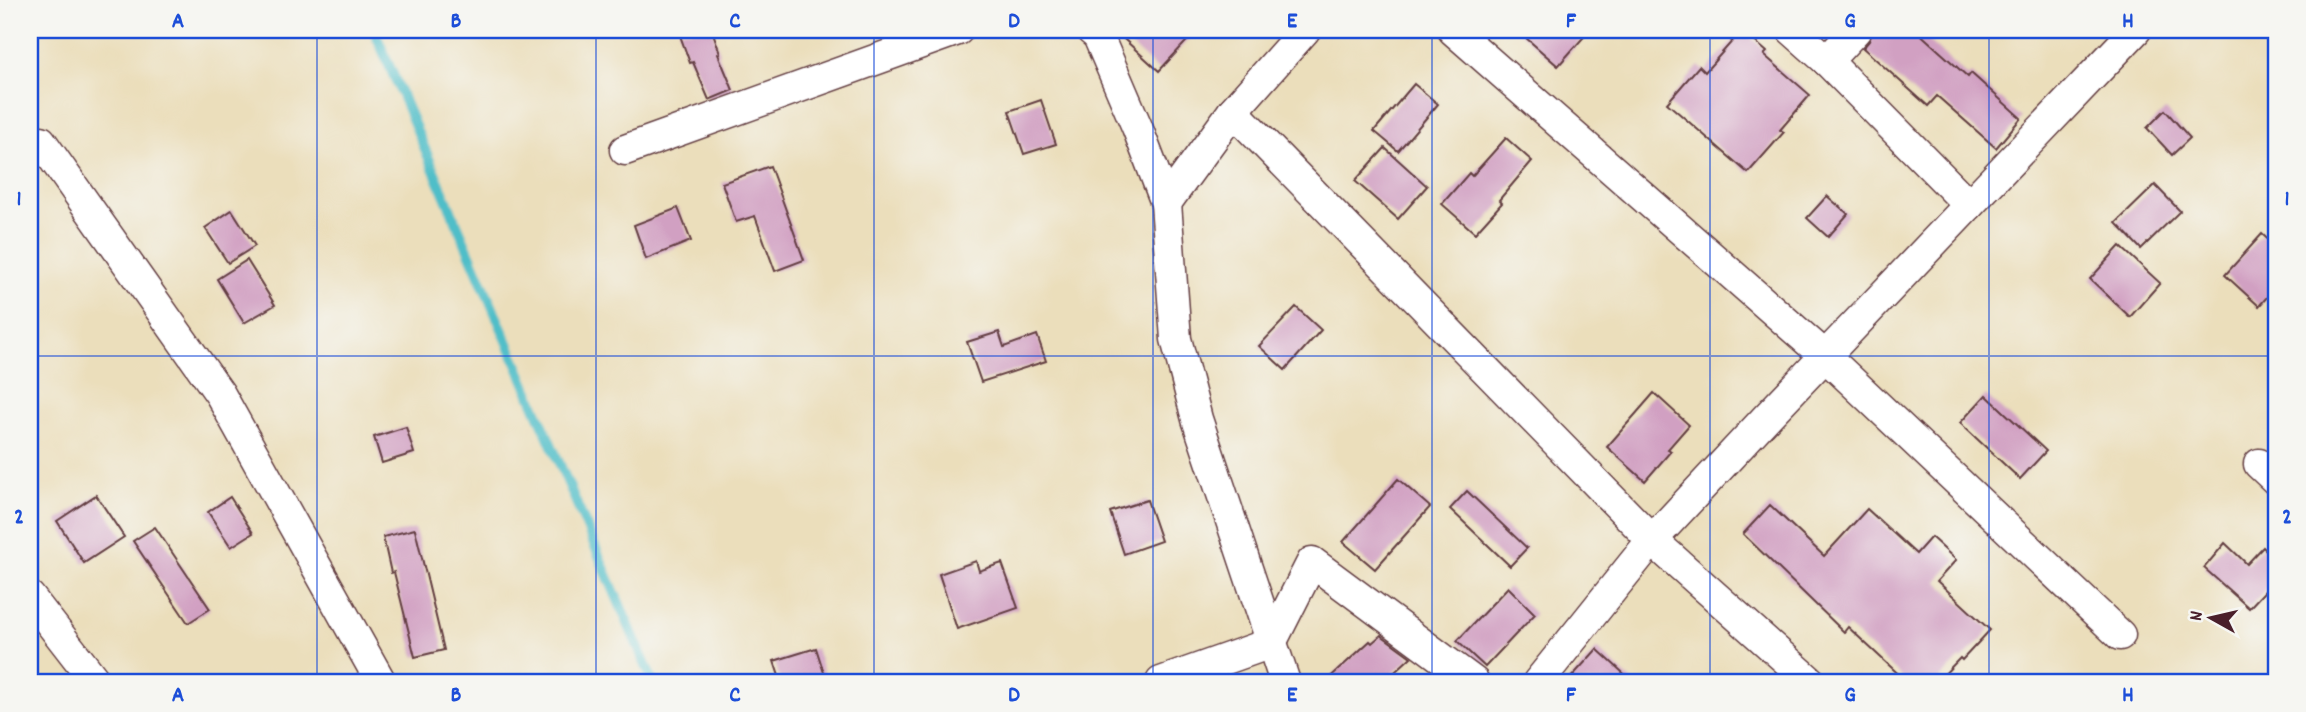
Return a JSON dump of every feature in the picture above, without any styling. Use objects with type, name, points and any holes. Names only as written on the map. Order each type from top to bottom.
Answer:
[{"type":"street","points":[[625,150],[958,30]]},
{"type":"street","points":[[1091,30],[1098,36],[1166,203],[1176,338],[1197,419],[1285,682]]},
{"type":"street","points":[[1166,203],[1234,111],[1305,30]]},
{"type":"street","points":[[1453,30],[1825,356],[2120,635]]},
{"type":"street","points":[[1792,30],[1827,61],[1969,205]]},
{"type":"street","points":[[1827,61],[1856,30]]},
{"type":"street","points":[[1538,682],[1652,540],[2136,30]]},
{"type":"street","points":[[1234,111],[1652,540],[1811,682]]},
{"type":"street","points":[[41,141],[220,394],[381,682]]},
{"type":"street","points":[[1161,682],[1271,643],[1312,562],[1474,682]]},
{"type":"street","points":[[30,597],[96,682]]},
{"type":"building","points":[[678,30],[712,30],[720,53],[718,54],[733,90],[709,100],[693,62],[690,63]]},
{"type":"building","points":[[1114,30],[1197,30],[1159,71]]},
{"type":"building","points":[[1517,30],[1590,30],[1558,66]]},
{"type":"building","points":[[1742,30],[1767,52],[1764,55],[1810,95],[1780,130],[1784,132],[1748,173],[1667,103],[1699,66],[1705,72]]},
{"type":"building","points":[[1873,30],[1916,30],[1968,77],[1971,73],[2021,118],[1996,148],[1937,96],[1928,106],[1863,48]]},
{"type":"building","points":[[1414,84],[1438,104],[1398,151],[1374,131]]},
{"type":"building","points":[[1041,100],[1056,144],[1024,154],[1009,111]]},
{"type":"building","points":[[2165,110],[2190,138],[2172,155],[2147,128]]},
{"type":"building","points":[[1506,138],[1532,161],[1499,200],[1502,203],[1475,233],[1442,204],[1469,173],[1472,176]]},
{"type":"building","points":[[1385,148],[1427,186],[1398,219],[1355,181]]},
{"type":"building","points":[[770,166],[804,260],[775,271],[755,216],[736,222],[722,183]]},
{"type":"building","points":[[2155,185],[2180,211],[2141,249],[2116,223]]},
{"type":"building","points":[[1827,196],[1848,214],[1828,237],[1807,218]]},
{"type":"building","points":[[678,208],[691,241],[646,259],[634,225]]},
{"type":"building","points":[[232,210],[255,246],[228,263],[205,228]]},
{"type":"building","points":[[2262,234],[2276,247],[2276,287],[2259,306],[2225,275]]},
{"type":"building","points":[[2120,246],[2160,283],[2130,317],[2090,279]]},
{"type":"building","points":[[247,260],[275,305],[244,323],[217,279]]},
{"type":"building","points":[[1296,307],[1321,330],[1285,370],[1259,346]]},
{"type":"building","points":[[999,332],[1004,347],[1037,335],[1046,361],[981,382],[967,342]]},
{"type":"building","points":[[1654,393],[1689,425],[1645,481],[1607,447]]},
{"type":"building","points":[[1986,395],[2046,451],[2020,479],[1960,423]]},
{"type":"building","points":[[406,427],[414,453],[382,463],[374,437]]},
{"type":"building","points":[[1398,479],[1430,507],[1375,569],[1343,542]]},
{"type":"building","points":[[1467,491],[1527,548],[1510,566],[1450,509]]},
{"type":"building","points":[[96,495],[124,537],[84,563],[57,521]]},
{"type":"building","points":[[230,497],[253,533],[231,547],[208,512]]},
{"type":"building","points":[[1147,500],[1161,541],[1124,554],[1110,512]]},
{"type":"building","points":[[1770,505],[1824,556],[1867,509],[1916,554],[1931,537],[1956,560],[1937,581],[1990,630],[1937,682],[1907,682],[1848,627],[1844,632],[1743,534]]},
{"type":"building","points":[[155,527],[210,609],[188,623],[133,541]]},
{"type":"building","points":[[415,529],[444,650],[415,657],[383,537]]},
{"type":"building","points":[[2225,543],[2247,564],[2263,547],[2276,560],[2276,579],[2249,608],[2204,568]]},
{"type":"building","points":[[976,561],[979,571],[1002,563],[1018,608],[957,629],[939,574]]},
{"type":"building","points":[[1508,587],[1535,614],[1485,667],[1457,641]]},
{"type":"building","points":[[1381,635],[1411,657],[1384,682],[1325,682],[1370,641],[1372,643]]},
{"type":"building","points":[[816,648],[827,682],[781,682],[774,661]]},
{"type":"building","points":[[1597,649],[1633,682],[1567,682]]},
{"type":"waterway","points":[[374,30],[653,682]]}]
